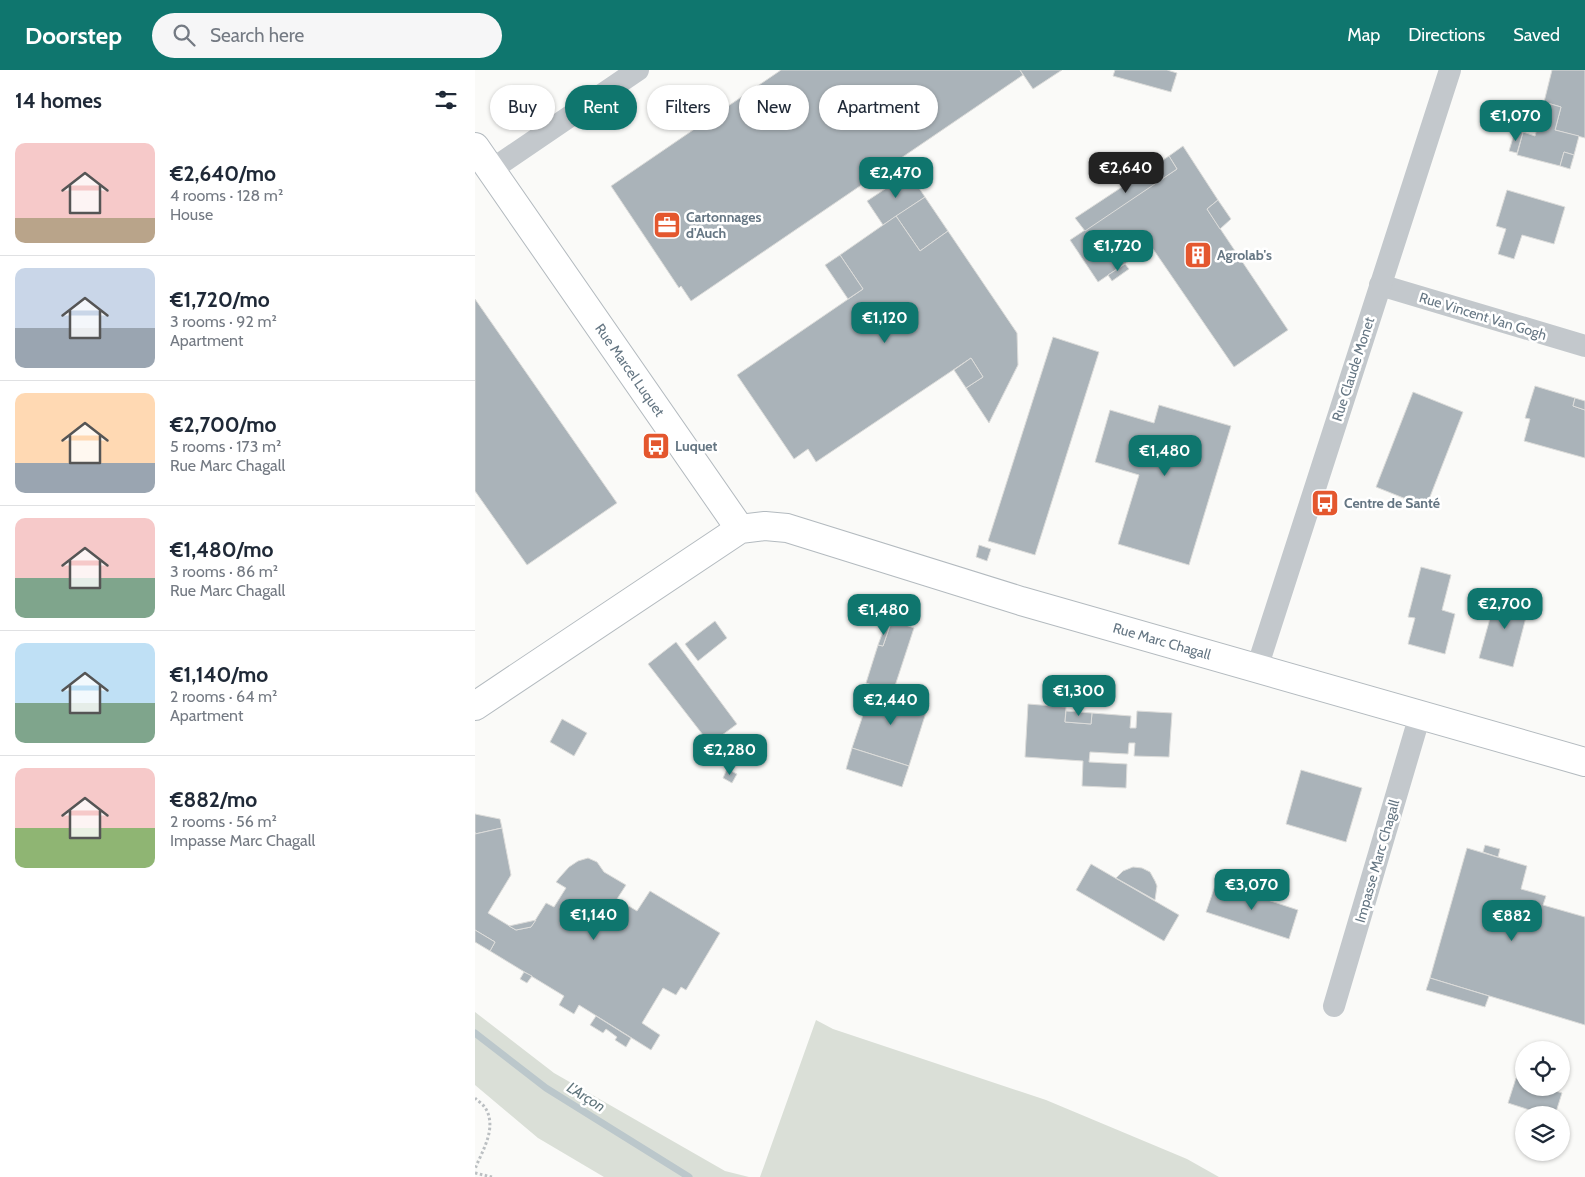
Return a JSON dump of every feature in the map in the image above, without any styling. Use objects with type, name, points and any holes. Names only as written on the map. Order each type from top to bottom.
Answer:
[{"type":"street","points":[[491,170],[638,70]]},
{"type":"street","name":"Rue Claude Monet","points":[[1257,668],[1450,70]]},
{"type":"street","name":"Rue Marcel Luquet","points":[[475,147],[740,529]]},
{"type":"street","name":"Rue Vincent Van Gogh","points":[[1380,286],[1585,346]]},
{"type":"street","name":"Rue Marc Chagall","points":[[740,529],[765,526],[787,528],[1021,602],[1585,762]]},
{"type":"street","points":[[475,706],[740,529]]},
{"type":"street","name":"Impasse Marc Chagall","points":[[1334,1006],[1420,716]]},
{"type":"path","points":[[475,1098],[486,1108],[490,1125],[488,1137],[475,1171],[492,1177]]},
{"type":"shaded area","points":[[475,1012],[554,1073],[725,1171],[749,1177],[604,1177],[538,1138],[475,1085]]},
{"type":"shaded area","points":[[816,1020],[833,1029],[1046,1100],[1187,1159],[1219,1177],[760,1177]]},
{"type":"building","points":[[781,70],[1020,70],[1023,75],[691,301],[681,286],[679,288],[611,186],[693,130],[729,130],[729,105],[739,99],[739,130],[809,130],[809,85],[759,85]]},
{"type":"building","points":[[1020,70],[1062,70],[1033,89]]},
{"type":"building","points":[[1115,70],[1167,70],[1177,73],[1171,92],[1113,76]]},
{"type":"building","points":[[1552,70],[1585,70],[1585,138],[1555,130],[1561,107],[1544,102]]},
{"type":"building","points":[[1544,102],[1561,107],[1555,130],[1579,136],[1574,155],[1564,152],[1560,166],[1517,155],[1523,132],[1535,136]]},
{"type":"building","points":[[1515,131],[1523,132],[1517,153],[1509,151]]},
{"type":"building","name":"Agrolab's","points":[[1183,146],[1218,200],[1207,209],[1288,330],[1234,367],[1151,246],[1098,282],[1070,240],[1177,169],[1169,156]]},
{"type":"building","points":[[1564,152],[1574,155],[1570,169],[1560,166]]},
{"type":"building","points":[[1169,156],[1177,169],[1085,231],[1075,218]]},
{"type":"building","points":[[909,173],[925,197],[883,225],[867,201]]},
{"type":"building","points":[[1507,190],[1565,207],[1554,244],[1522,235],[1514,259],[1498,254],[1506,229],[1496,226]]},
{"type":"building","points":[[925,197],[948,231],[920,251],[896,216]]},
{"type":"building","points":[[1218,200],[1231,219],[1220,229],[1207,209]]},
{"type":"building","points":[[896,216],[920,251],[948,231],[1017,333],[1018,365],[989,423],[966,388],[983,377],[971,358],[816,462],[808,449],[794,459],[737,375],[863,289],[840,255]]},
{"type":"building","points":[[840,255],[863,289],[848,299],[825,265]]},
{"type":"building","points":[[1125,264],[1129,269],[1112,281],[1108,275]]},
{"type":"building","points":[[475,299],[617,503],[527,565],[475,491]]},
{"type":"building","points":[[1053,337],[1099,352],[1035,555],[988,541]]},
{"type":"building","points":[[971,358],[983,377],[966,388],[954,370]]},
{"type":"building","points":[[1535,386],[1575,398],[1573,406],[1585,410],[1585,458],[1524,441],[1530,419],[1525,418]]},
{"type":"building","points":[[1413,392],[1463,412],[1426,507],[1376,487]]},
{"type":"building","points":[[1575,398],[1585,401],[1585,410],[1573,406]]},
{"type":"building","points":[[1159,405],[1231,426],[1189,565],[1118,544],[1139,475],[1095,462],[1110,410],[1154,423]]},
{"type":"building","points":[[979,545],[991,549],[987,561],[976,557]]},
{"type":"building","points":[[1421,567],[1451,575],[1442,610],[1455,614],[1445,654],[1408,644],[1415,618],[1408,617]]},
{"type":"building","points":[[1497,593],[1530,602],[1513,667],[1479,658]]},
{"type":"building","points":[[892,620],[914,628],[893,692],[866,683],[878,645],[883,646]]},
{"type":"building","points":[[715,621],[727,638],[698,661],[685,644]]},
{"type":"building","points":[[885,626],[889,628],[883,646],[878,645]]},
{"type":"building","points":[[676,642],[737,724],[710,744],[648,664]]},
{"type":"building","points":[[873,685],[929,703],[909,766],[852,748]]},
{"type":"building","points":[[1028,704],[1066,707],[1065,722],[1091,724],[1092,713],[1131,716],[1130,728],[1136,728],[1137,711],[1172,713],[1169,757],[1134,756],[1135,743],[1129,743],[1128,754],[1090,752],[1089,762],[1127,764],[1126,788],[1082,786],[1083,761],[1025,757]]},
{"type":"building","points":[[1066,711],[1092,713],[1091,724],[1065,722]]},
{"type":"building","points":[[562,719],[587,733],[574,756],[550,742]]},
{"type":"building","points":[[852,748],[909,766],[902,787],[846,769]]},
{"type":"building","points":[[727,769],[737,774],[732,783],[723,778]]},
{"type":"building","points":[[1301,770],[1362,788],[1346,842],[1286,824]]},
{"type":"building","points":[[475,814],[500,819],[502,828],[475,834]]},
{"type":"building","points":[[502,828],[511,875],[488,913],[516,930],[531,927],[546,903],[554,907],[566,888],[556,882],[569,867],[578,861],[588,858],[597,862],[604,872],[626,885],[617,899],[637,911],[650,891],[720,933],[686,990],[681,987],[676,995],[663,988],[642,1023],[660,1035],[651,1050],[579,1005],[574,1014],[559,1005],[564,996],[490,951],[495,942],[475,930],[475,834]]},
{"type":"building","points":[[1485,845],[1500,849],[1498,857],[1483,852]]},
{"type":"building","points":[[1467,848],[1527,866],[1521,889],[1546,896],[1543,905],[1585,917],[1585,1025],[1430,978]]},
{"type":"building","points":[[1091,864],[1179,915],[1164,941],[1076,890]]},
{"type":"building","points":[[1133,867],[1142,868],[1150,872],[1157,886],[1155,900],[1116,878],[1123,871]]},
{"type":"building","points":[[1216,883],[1298,910],[1289,939],[1206,912]]},
{"type":"building","points":[[536,920],[531,927],[516,930],[509,926]]},
{"type":"building","points":[[475,930],[495,942],[490,951],[475,942]]},
{"type":"building","points":[[524,972],[532,976],[527,983],[520,979]]},
{"type":"building","points":[[1430,978],[1489,996],[1485,1007],[1426,990]]},
{"type":"building","points":[[596,1016],[631,1038],[626,1047],[615,1040],[617,1037],[606,1029],[603,1033],[590,1025]]},
{"type":"building","points":[[1515,1081],[1515,1096],[1561,1096],[1558,1106],[1517,1106],[1508,1103]]},
{"type":"waterway","name":"L'Arçon","points":[[475,1033],[546,1088],[689,1177]]},
{"type":"place","name":"Cartonnages d'Auch","points":[[667,225]]},
{"type":"place","name":"Agrolab's","points":[[1198,255]]},
{"type":"place","name":"Luquet","points":[[656,446]]},
{"type":"place","name":"Centre de Santé","points":[[1325,503]]}]
